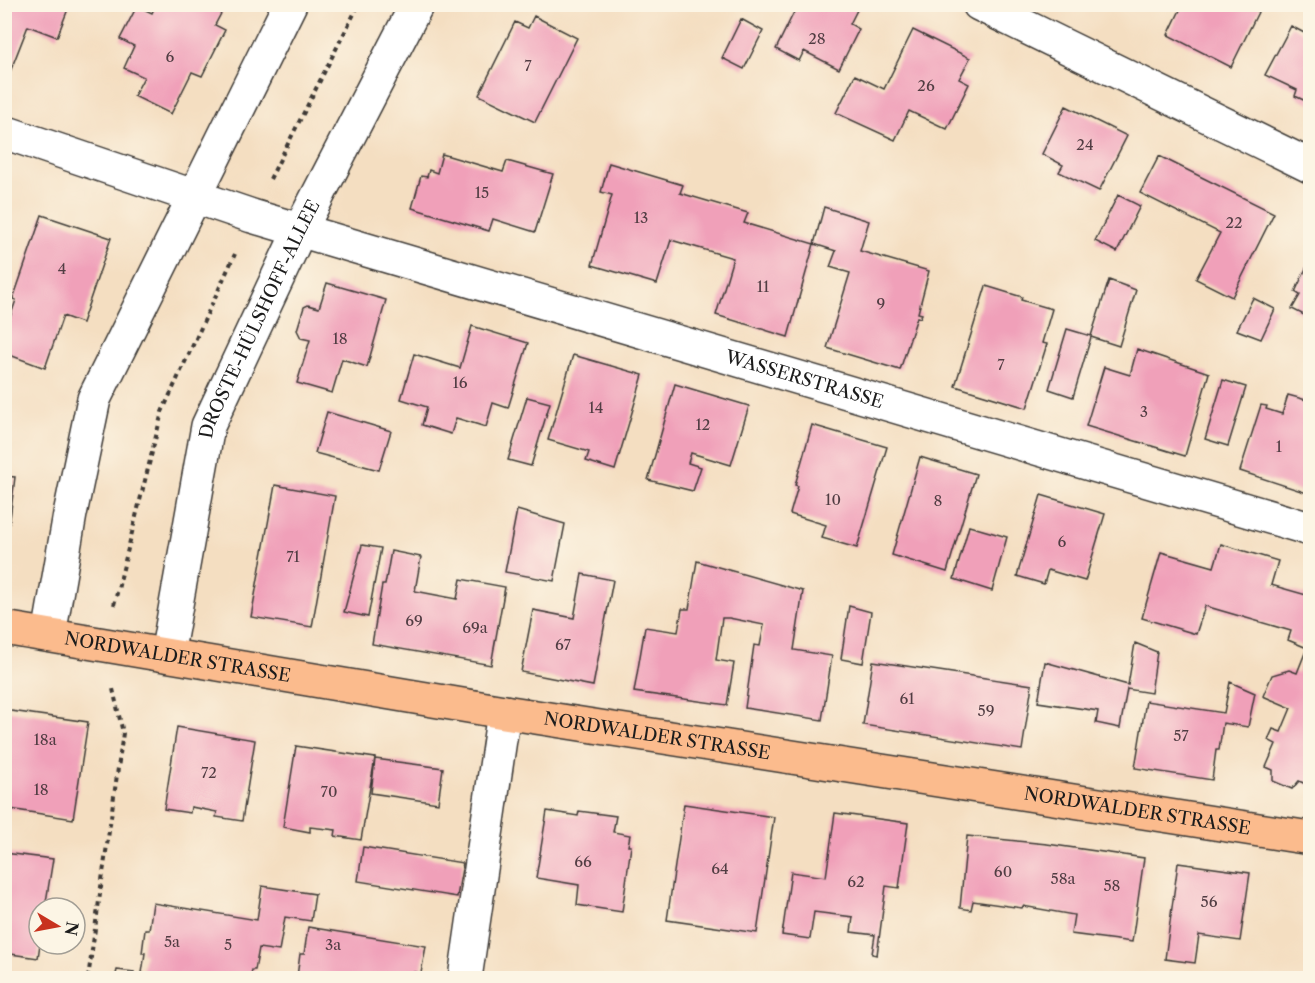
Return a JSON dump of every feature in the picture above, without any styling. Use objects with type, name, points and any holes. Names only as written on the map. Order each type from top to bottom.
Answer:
[{"type":"main road","name":"NORDWALDER STRASSE","points":[[4,628],[504,712],[1311,838]]},
{"type":"street","points":[[49,635],[70,514],[94,399],[290,4]]},
{"type":"street","name":"DROSTE-HÜLSHOFF-ALLEE","points":[[167,655],[208,426],[300,230],[417,4]]},
{"type":"street","points":[[979,4],[1311,166]]},
{"type":"street","name":"WASSERSTRASSE","points":[[4,132],[300,230],[1311,529]]},
{"type":"street","points":[[465,978],[504,712]]},
{"type":"path","points":[[88,978],[123,733],[104,645]]},
{"type":"building","points":[[4,4],[70,4],[57,37],[28,26],[8,77],[4,76]]},
{"type":"building","points":[[156,4],[226,4],[215,25],[225,30],[202,76],[192,72],[171,114],[134,96],[144,77],[124,68],[134,46],[120,39],[137,6],[152,13]]},
{"type":"building","points":[[798,4],[860,4],[850,24],[859,29],[839,69],[804,51],[799,61],[776,49]]},
{"type":"building","points":[[1183,4],[1262,4],[1231,67],[1168,35]]},
{"type":"building","points":[[534,16],[577,38],[535,122],[479,95],[515,22],[528,28]]},
{"type":"building","points":[[741,19],[763,31],[744,69],[722,58]]},
{"type":"building","points":[[1291,26],[1310,36],[1310,103],[1295,96],[1297,90],[1265,75]]},
{"type":"building","points":[[913,30],[970,58],[959,79],[969,84],[947,129],[909,111],[895,140],[836,113],[855,75],[884,89]]},
{"type":"building","points":[[1066,106],[1127,136],[1099,191],[1059,172],[1063,165],[1042,154]]},
{"type":"building","points":[[442,154],[503,172],[507,161],[553,174],[535,232],[493,219],[489,231],[412,208],[421,176],[427,177],[429,170],[437,173]]},
{"type":"building","points":[[1159,156],[1274,213],[1232,297],[1196,279],[1220,233],[1140,193]]},
{"type":"building","points":[[609,163],[683,185],[680,193],[748,213],[744,223],[814,244],[788,337],[716,315],[733,258],[671,240],[657,284],[592,265],[612,195],[601,192]]},
{"type":"building","points":[[1118,195],[1140,206],[1117,252],[1095,241]]},
{"type":"building","points":[[824,207],[869,221],[860,251],[929,271],[918,313],[922,314],[920,318],[917,317],[900,370],[827,348],[850,273],[830,267],[836,251],[814,244]]},
{"type":"building","points":[[42,215],[111,238],[82,323],[63,316],[45,368],[4,353],[4,335],[16,300],[13,299]]},
{"type":"building","points":[[1310,260],[1310,318],[1292,309],[1300,295],[1295,292]]},
{"type":"building","points":[[1109,280],[1136,290],[1119,346],[1091,337],[1073,397],[1049,389],[1067,329],[1091,336]]},
{"type":"building","points":[[327,283],[386,300],[367,367],[342,359],[332,393],[297,383],[310,340],[301,338],[297,330],[304,307],[308,305],[319,308]]},
{"type":"building","points":[[986,286],[1052,309],[1042,343],[1047,344],[1027,408],[955,386]]},
{"type":"building","points":[[1253,298],[1275,309],[1261,339],[1237,330]]},
{"type":"building","points":[[472,326],[528,343],[508,408],[493,403],[486,427],[456,418],[451,434],[422,425],[427,407],[401,399],[414,354],[460,368]]},
{"type":"building","points":[[1137,349],[1209,373],[1185,456],[1086,426],[1104,367],[1130,375]]},
{"type":"building","points":[[573,355],[643,375],[615,470],[586,461],[589,452],[548,440]]},
{"type":"building","points":[[1223,380],[1246,387],[1228,446],[1205,439]]},
{"type":"building","points":[[675,384],[749,406],[731,465],[691,453],[688,463],[701,467],[693,491],[648,480]]},
{"type":"building","points":[[1288,395],[1310,401],[1310,494],[1240,471],[1261,405],[1282,414]]},
{"type":"building","points":[[527,397],[550,403],[531,466],[508,460]]},
{"type":"building","points":[[327,412],[391,431],[379,470],[315,453]]},
{"type":"building","points":[[812,425],[887,447],[857,548],[822,538],[826,525],[790,514],[798,486],[795,485]]},
{"type":"building","points":[[920,457],[976,474],[947,572],[892,555]]},
{"type":"building","points":[[4,476],[15,477],[6,552],[4,552]]},
{"type":"building","points":[[275,485],[335,496],[312,627],[251,617]]},
{"type":"building","points":[[1041,495],[1105,514],[1085,581],[1048,570],[1044,584],[1017,576]]},
{"type":"building","points":[[517,510],[565,524],[554,581],[505,572]]},
{"type":"building","points":[[969,526],[1007,537],[992,591],[954,579]]},
{"type":"building","points":[[1221,544],[1278,561],[1271,585],[1310,596],[1310,786],[1299,781],[1292,789],[1273,781],[1273,770],[1266,767],[1276,744],[1268,740],[1273,729],[1281,732],[1291,708],[1263,696],[1272,675],[1289,670],[1297,673],[1307,648],[1288,640],[1291,631],[1205,606],[1196,634],[1142,618],[1161,552],[1214,567]]},
{"type":"building","points":[[362,545],[381,548],[368,617],[344,612]]},
{"type":"building","points":[[391,551],[421,557],[415,591],[457,599],[461,579],[505,587],[491,665],[372,644],[382,585],[385,585]]},
{"type":"building","points":[[697,561],[803,591],[794,650],[832,656],[822,720],[745,708],[754,645],[760,646],[764,625],[729,618],[722,618],[716,660],[734,663],[727,705],[634,692],[645,627],[678,632],[682,609],[689,609]]},
{"type":"building","points":[[582,574],[613,580],[593,686],[521,672],[533,610],[574,618]]},
{"type":"building","points":[[849,606],[871,612],[863,663],[841,659]]},
{"type":"building","points":[[1135,643],[1157,652],[1151,693],[1127,689],[1120,728],[1096,723],[1098,711],[1038,702],[1045,662],[1128,685]]},
{"type":"building","points":[[873,661],[1032,685],[1022,750],[863,725]]},
{"type":"building","points":[[1230,682],[1255,693],[1248,727],[1223,723],[1212,780],[1135,768],[1146,701],[1224,713]]},
{"type":"building","points":[[4,710],[88,722],[73,819],[4,808]]},
{"type":"building","points":[[177,727],[255,740],[242,821],[216,817],[217,812],[191,807],[190,813],[164,809]]},
{"type":"building","points":[[296,746],[375,758],[361,840],[335,836],[336,830],[310,827],[310,832],[283,827]]},
{"type":"building","points":[[375,759],[443,768],[438,803],[371,793]]},
{"type":"building","points":[[684,804],[774,817],[757,933],[667,920]]},
{"type":"building","points":[[547,811],[578,816],[579,811],[616,816],[613,832],[630,835],[628,846],[631,846],[622,912],[577,905],[579,885],[536,878]]},
{"type":"building","points":[[835,813],[908,823],[899,888],[886,886],[877,955],[872,954],[875,935],[851,932],[853,917],[814,912],[810,939],[782,935],[791,872],[826,877]]},
{"type":"building","points":[[967,836],[1047,844],[1144,858],[1132,942],[1071,934],[1074,915],[1023,906],[1022,908],[973,901],[971,910],[960,908]]},
{"type":"building","points":[[363,847],[463,863],[457,897],[358,881]]},
{"type":"building","points":[[4,853],[53,859],[47,896],[27,896],[27,956],[38,956],[38,958],[4,953]]},
{"type":"building","points":[[1178,863],[1250,873],[1240,941],[1199,935],[1195,963],[1165,959]]},
{"type":"building","points":[[262,886],[315,894],[311,921],[285,917],[279,951],[259,948],[255,970],[252,970],[250,978],[162,978],[142,973],[145,930],[149,930],[153,903],[257,920]]},
{"type":"building","points":[[308,927],[426,946],[421,973],[414,972],[413,978],[297,977],[300,954],[304,954]]},
{"type":"building","points":[[117,970],[134,972],[133,978],[115,978]]}]
